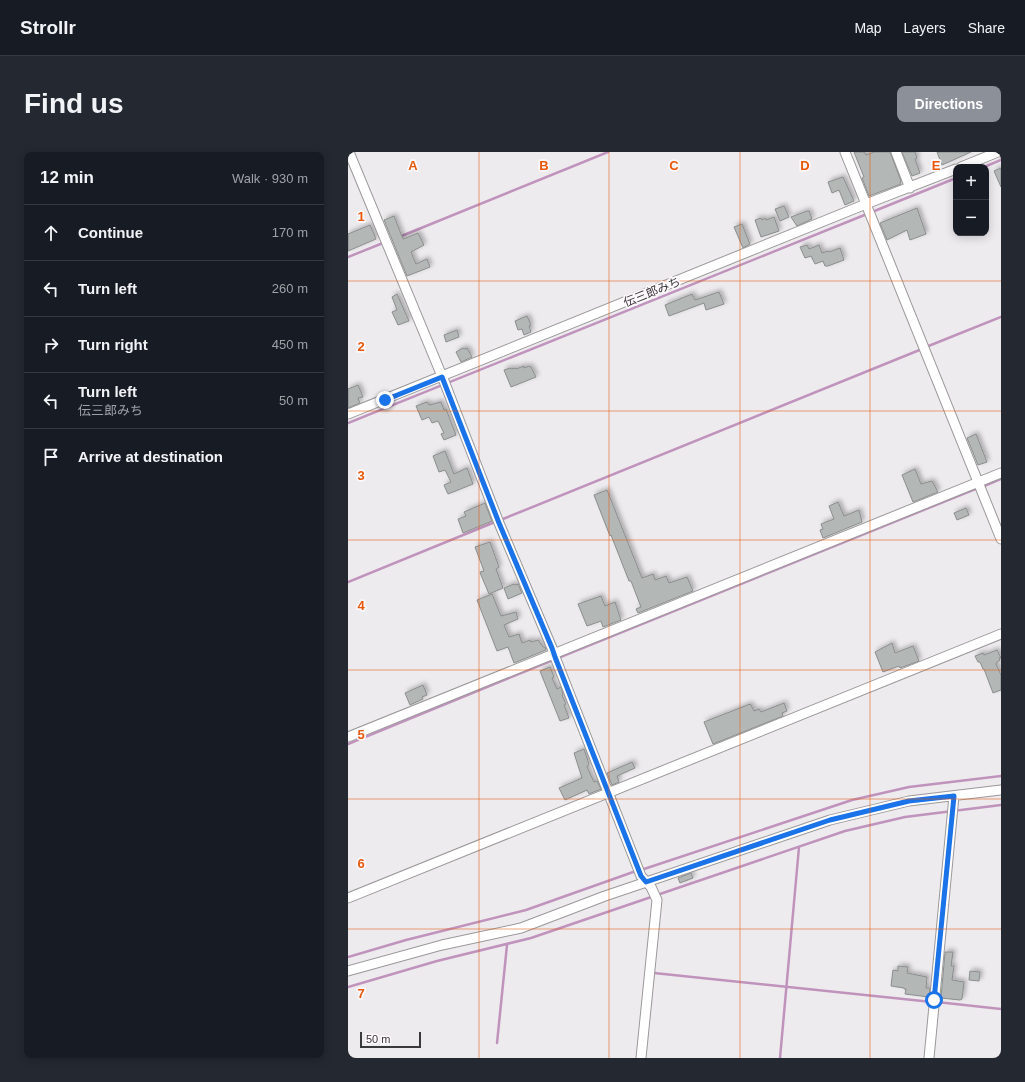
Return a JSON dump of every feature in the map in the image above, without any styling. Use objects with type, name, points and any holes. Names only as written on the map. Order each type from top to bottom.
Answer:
[{"type":"street","points":[[349,152],[444,381],[499,523],[552,648],[638,871],[655,895],[641,1058]]},
{"type":"street","points":[[844,152],[1001,539]]},
{"type":"street","points":[[896,152],[910,188]]},
{"type":"street","points":[[968,164],[998,152]]},
{"type":"street","name":"伝三郎みち","points":[[348,414],[444,381],[868,210],[910,188],[953,170]]},
{"type":"street","points":[[348,737],[555,658],[979,486],[1001,473]]},
{"type":"street","points":[[348,898],[1001,634]]},
{"type":"street","points":[[348,971],[442,945],[521,928],[605,896],[830,820],[909,801],[1001,790]]},
{"type":"street","points":[[929,1058],[954,796]]},
{"type":"building","points":[[854,152],[864,152],[866,155],[874,152],[890,152],[901,184],[869,196],[862,178],[864,177]]},
{"type":"building","points":[[902,152],[915,152],[917,158],[915,159],[920,173],[912,176]]},
{"type":"building","points":[[937,152],[971,152],[942,165]]},
{"type":"building","points":[[1001,168],[1001,187],[994,171]]},
{"type":"building","points":[[843,177],[854,201],[845,205],[839,190],[832,193],[828,182]]},
{"type":"building","points":[[784,206],[789,217],[780,221],[775,209]]},
{"type":"building","points":[[917,208],[926,234],[910,240],[907,230],[887,240],[880,223]]},
{"type":"building","points":[[809,211],[812,219],[797,226],[791,217]]},
{"type":"building","points":[[394,216],[403,239],[418,233],[424,245],[411,252],[416,264],[427,259],[430,267],[407,276],[384,220]]},
{"type":"building","points":[[774,217],[779,231],[761,237],[755,220],[761,218],[762,220],[765,218],[766,220]]},
{"type":"building","points":[[742,224],[750,244],[743,248],[734,227]]},
{"type":"building","points":[[370,225],[376,239],[348,251],[348,234]]},
{"type":"building","points":[[807,245],[809,249],[819,245],[822,253],[840,248],[844,260],[828,266],[825,266],[823,261],[815,264],[811,256],[805,258],[800,247]]},
{"type":"building","points":[[719,292],[724,304],[706,310],[704,303],[669,316],[665,305],[692,294],[695,300]]},
{"type":"building","points":[[397,294],[409,321],[398,325],[392,312],[397,310],[392,297]]},
{"type":"building","points":[[527,316],[531,325],[529,326],[531,332],[524,335],[522,329],[518,330],[515,321]]},
{"type":"building","points":[[457,330],[459,337],[446,342],[444,335]]},
{"type":"building","points":[[463,348],[467,348],[472,357],[461,362],[456,352]]},
{"type":"building","points":[[524,366],[524,368],[529,366],[531,367],[536,377],[511,387],[504,370],[510,368],[516,369]]},
{"type":"building","points":[[358,385],[363,397],[358,398],[360,403],[348,408],[348,389]]},
{"type":"building","points":[[427,402],[429,405],[441,402],[444,410],[446,409],[456,435],[444,440],[441,434],[444,433],[438,421],[432,423],[429,417],[422,420],[416,406]]},
{"type":"building","points":[[976,434],[987,462],[978,465],[967,438]]},
{"type":"building","points":[[445,451],[454,474],[467,468],[473,484],[448,494],[444,485],[451,482],[445,470],[439,472],[433,456]]},
{"type":"building","points":[[915,469],[921,484],[932,481],[938,492],[913,502],[902,475]]},
{"type":"building","points":[[607,490],[642,578],[653,574],[655,580],[666,576],[669,583],[687,577],[693,591],[638,613],[636,609],[641,607],[594,495]]},
{"type":"building","points":[[838,502],[844,516],[859,510],[862,522],[823,538],[820,530],[823,529],[821,524],[834,519],[829,506]]},
{"type":"building","points":[[485,503],[492,521],[463,533],[458,519],[466,516],[464,512]]},
{"type":"building","points":[[966,508],[969,515],[957,520],[954,513]]},
{"type":"building","points":[[490,542],[499,567],[496,569],[503,588],[489,594],[480,572],[484,571],[475,547]]},
{"type":"building","points":[[518,584],[522,593],[508,599],[504,588]]},
{"type":"building","points":[[492,594],[501,616],[516,612],[518,619],[504,625],[509,637],[519,634],[522,643],[530,640],[531,642],[538,640],[546,650],[514,663],[508,647],[497,651],[477,600]]},
{"type":"building","points":[[601,596],[605,606],[615,602],[621,620],[603,627],[601,621],[587,626],[578,604]]},
{"type":"building","points":[[892,643],[895,653],[913,646],[919,661],[883,672],[875,652]]},
{"type":"building","points":[[997,650],[1001,658],[999,658],[1000,660],[996,664],[1001,675],[1001,690],[993,693],[984,669],[975,656],[983,653],[984,655]]},
{"type":"building","points":[[550,667],[554,677],[552,678],[557,689],[561,687],[562,695],[566,704],[564,705],[569,718],[560,721],[540,671]]},
{"type":"building","points":[[423,685],[427,695],[422,697],[423,699],[410,705],[405,693]]},
{"type":"building","points":[[784,703],[787,711],[782,713],[783,716],[713,744],[704,722],[750,704],[754,711],[759,709],[761,712]]},
{"type":"building","points":[[584,749],[589,764],[587,767],[594,782],[597,781],[601,789],[589,794],[587,790],[565,800],[559,788],[582,778],[574,753]]},
{"type":"building","points":[[632,762],[635,768],[617,776],[619,782],[612,785],[607,773]]},
{"type":"building","points":[[691,873],[693,878],[680,883],[678,878]]},
{"type":"building","points":[[945,952],[953,952],[951,966],[954,966],[952,980],[964,982],[962,999],[960,1000],[941,998]]},
{"type":"building","points":[[898,966],[908,967],[907,973],[927,977],[926,988],[930,988],[929,997],[905,994],[906,989],[891,986],[893,970],[898,971]]},
{"type":"building","points":[[970,971],[980,972],[979,981],[969,980]]},
{"type":"waterway","points":[[399,237],[608,152]]},
{"type":"waterway","points":[[989,165],[1001,160]]},
{"type":"waterway","points":[[872,212],[953,179]]},
{"type":"waterway","points":[[348,423],[867,214]]},
{"type":"waterway","points":[[348,257],[383,243]]},
{"type":"waterway","points":[[926,347],[1001,317]]},
{"type":"waterway","points":[[503,519],[922,349]]},
{"type":"waterway","points":[[982,487],[1001,479]]},
{"type":"waterway","points":[[558,658],[978,488]]},
{"type":"waterway","points":[[348,582],[495,522]]},
{"type":"waterway","points":[[348,744],[553,660]]},
{"type":"waterway","points":[[641,870],[852,800],[909,787],[1001,776]]},
{"type":"waterway","points":[[348,987],[437,961],[531,938],[845,831],[905,817],[1001,805]]},
{"type":"waterway","points":[[780,1058],[799,847]]},
{"type":"waterway","points":[[348,957],[406,940],[526,910],[636,871]]},
{"type":"waterway","points":[[497,1043],[507,945]]},
{"type":"waterway","points":[[654,973],[932,1002]]},
{"type":"waterway","points":[[937,1002],[1001,1009]]},
{"type":"route","points":[[385,400],[442,377],[499,523],[552,648],[643,880],[646,882],[652,881],[830,820],[909,801],[954,796],[934,1000]]}]
